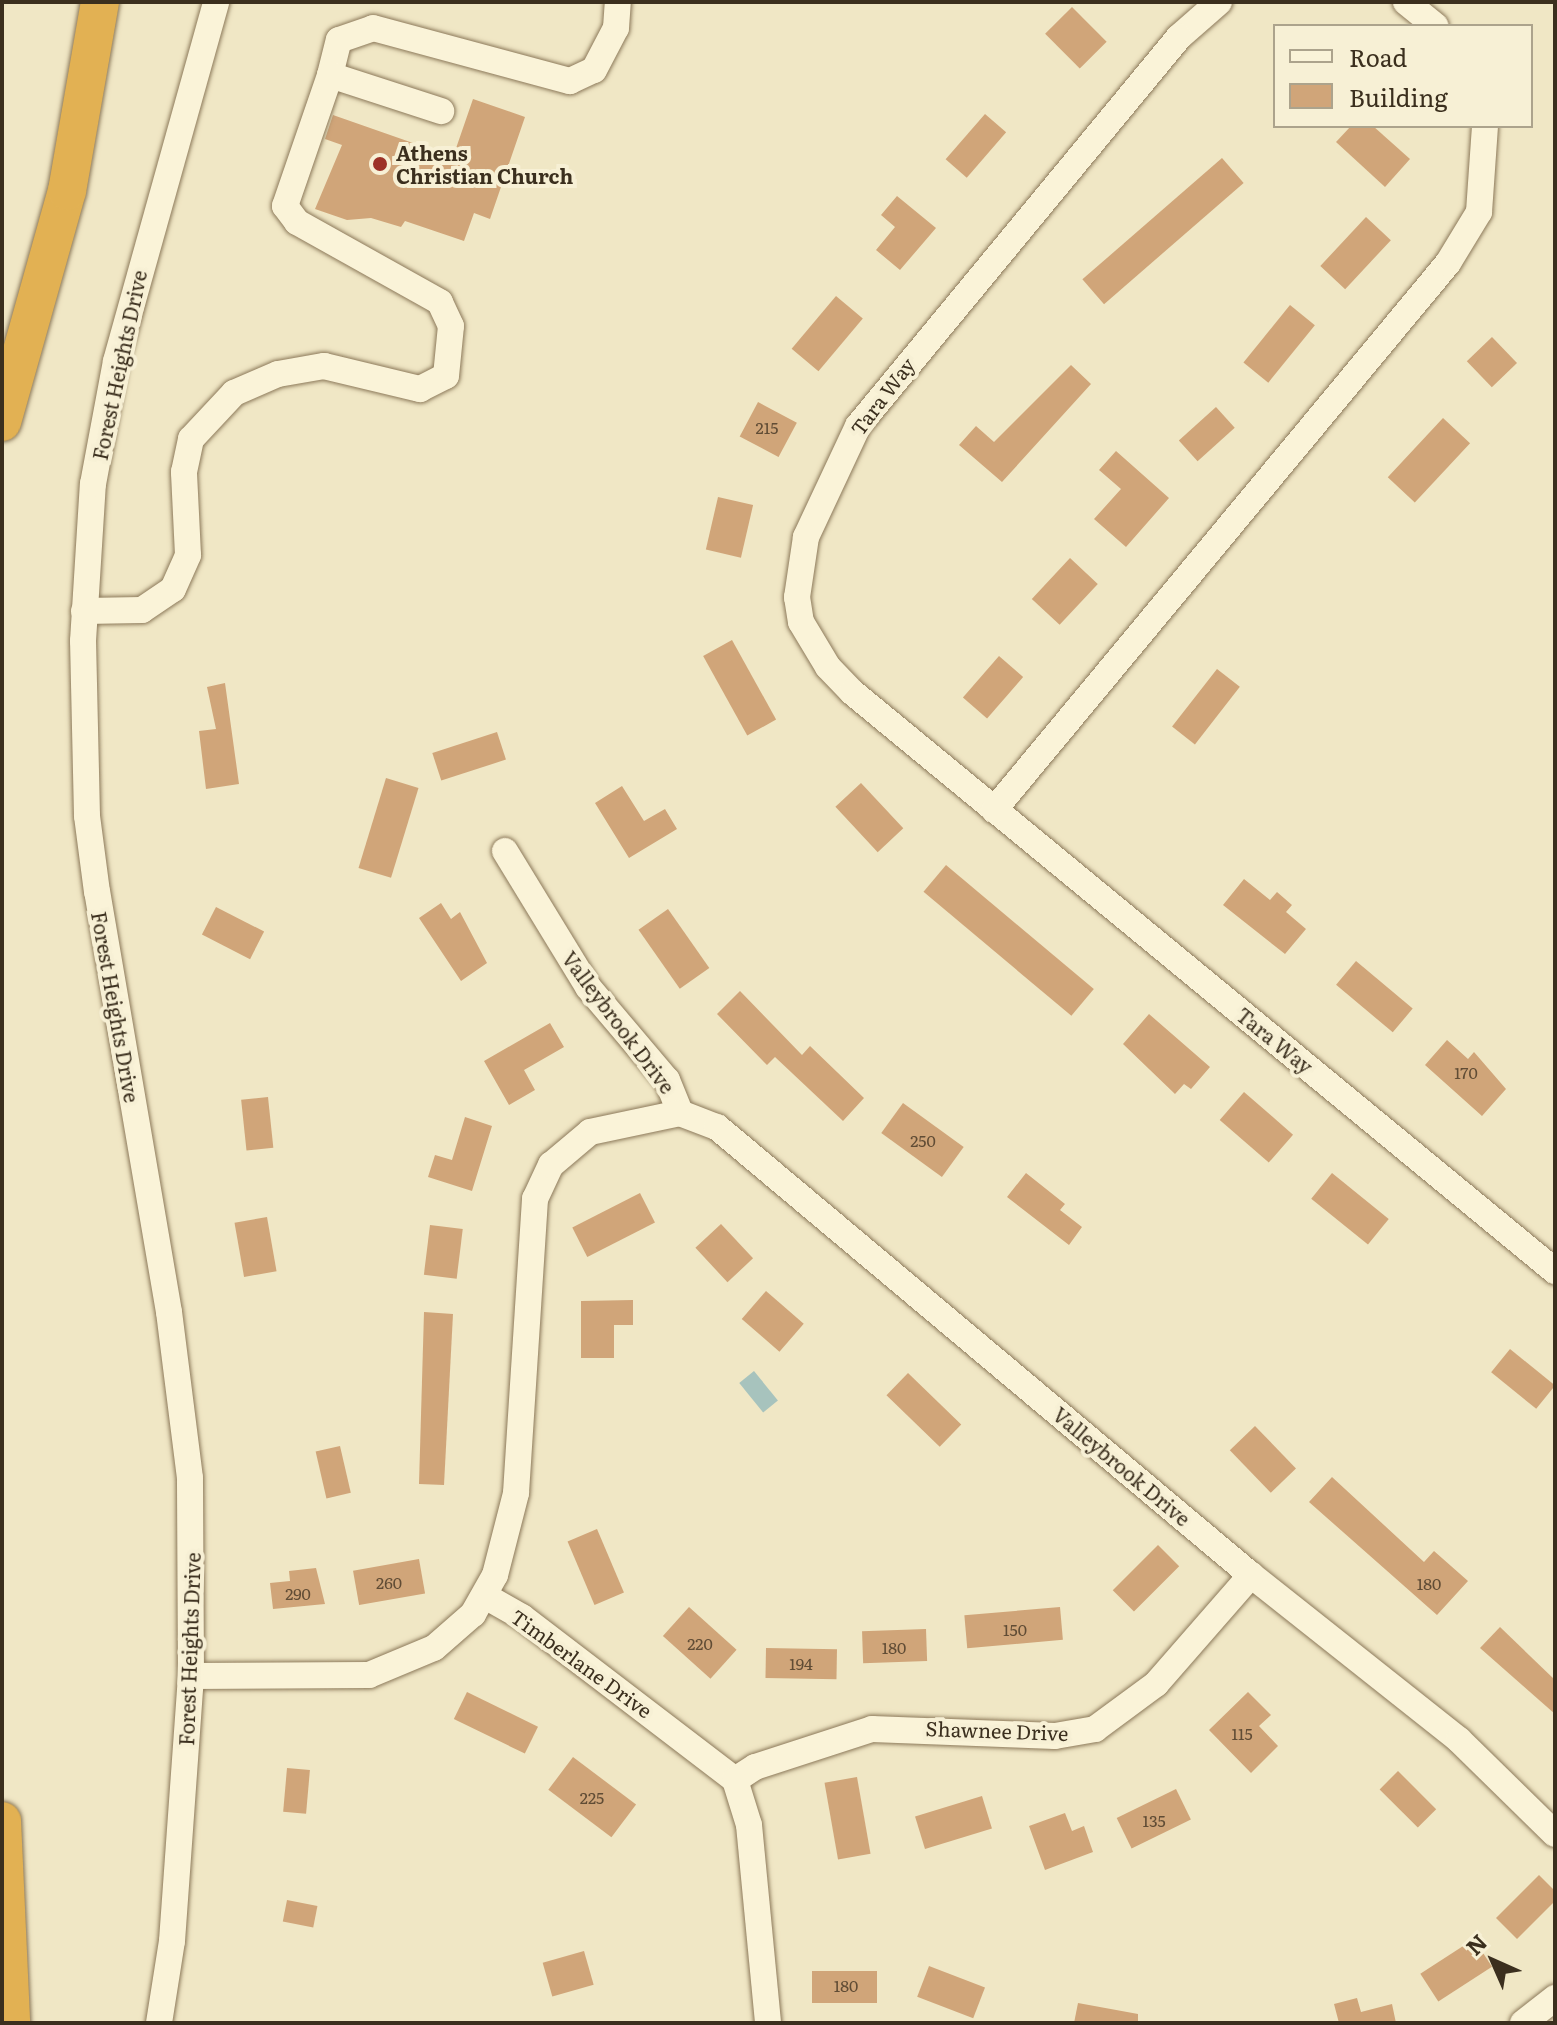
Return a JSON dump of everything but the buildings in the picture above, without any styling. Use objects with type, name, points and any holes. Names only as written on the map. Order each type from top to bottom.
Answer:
[{"type":"highway","points":[[2,422],[67,191],[100,2]]},
{"type":"highway","points":[[2,1821],[11,2023]]},
{"type":"street","name":"Forest Heights Drive","points":[[159,2023],[172,1941],[191,1676],[190,1478],[169,1312],[89,831],[84,611],[93,484],[116,361],[216,2]]},
{"type":"street","points":[[84,611],[142,610],[173,589],[188,555],[184,472],[191,439],[234,393],[278,374],[324,366],[420,389],[440,382],[451,367],[451,326],[431,293],[287,212],[286,198],[330,75],[339,40],[373,28],[570,81],[594,70],[616,28],[618,2]]},
{"type":"street","name":"Tara Way","points":[[1219,2],[1179,37],[876,400],[838,458],[806,537],[797,597],[811,644],[852,692],[1555,1271]]},
{"type":"street","points":[[1406,2],[1434,24]]},
{"type":"street","points":[[330,75],[441,111]]},
{"type":"street","points":[[994,810],[1448,263],[1479,212],[1485,128]]},
{"type":"street","name":"Valleybrook Drive","points":[[505,851],[588,987],[667,1080],[680,1113]]},
{"type":"street","name":"Valleybrook Drive","points":[[485,1596],[516,1493],[535,1199],[551,1165],[590,1132],[680,1113],[717,1127],[1251,1575],[1459,1740],[1555,1834]]},
{"type":"street","name":"Shawnee Drive","points":[[735,1780],[755,1767],[872,1729],[1055,1736],[1095,1729],[1156,1684],[1251,1575]]},
{"type":"street","points":[[191,1676],[369,1675],[434,1648],[485,1596]]},
{"type":"street","name":"Timberlane Drive","points":[[485,1596],[522,1617],[735,1780]]},
{"type":"street","points":[[735,1780],[749,1825],[768,2023]]},
{"type":"street","points":[[1523,2023],[1555,1998]]},
{"type":"water","points":[[754,1371],[778,1401],[763,1412],[739,1383]]},
{"type":"place","name":"Athens Christian Church","points":[[380,164]]}]
